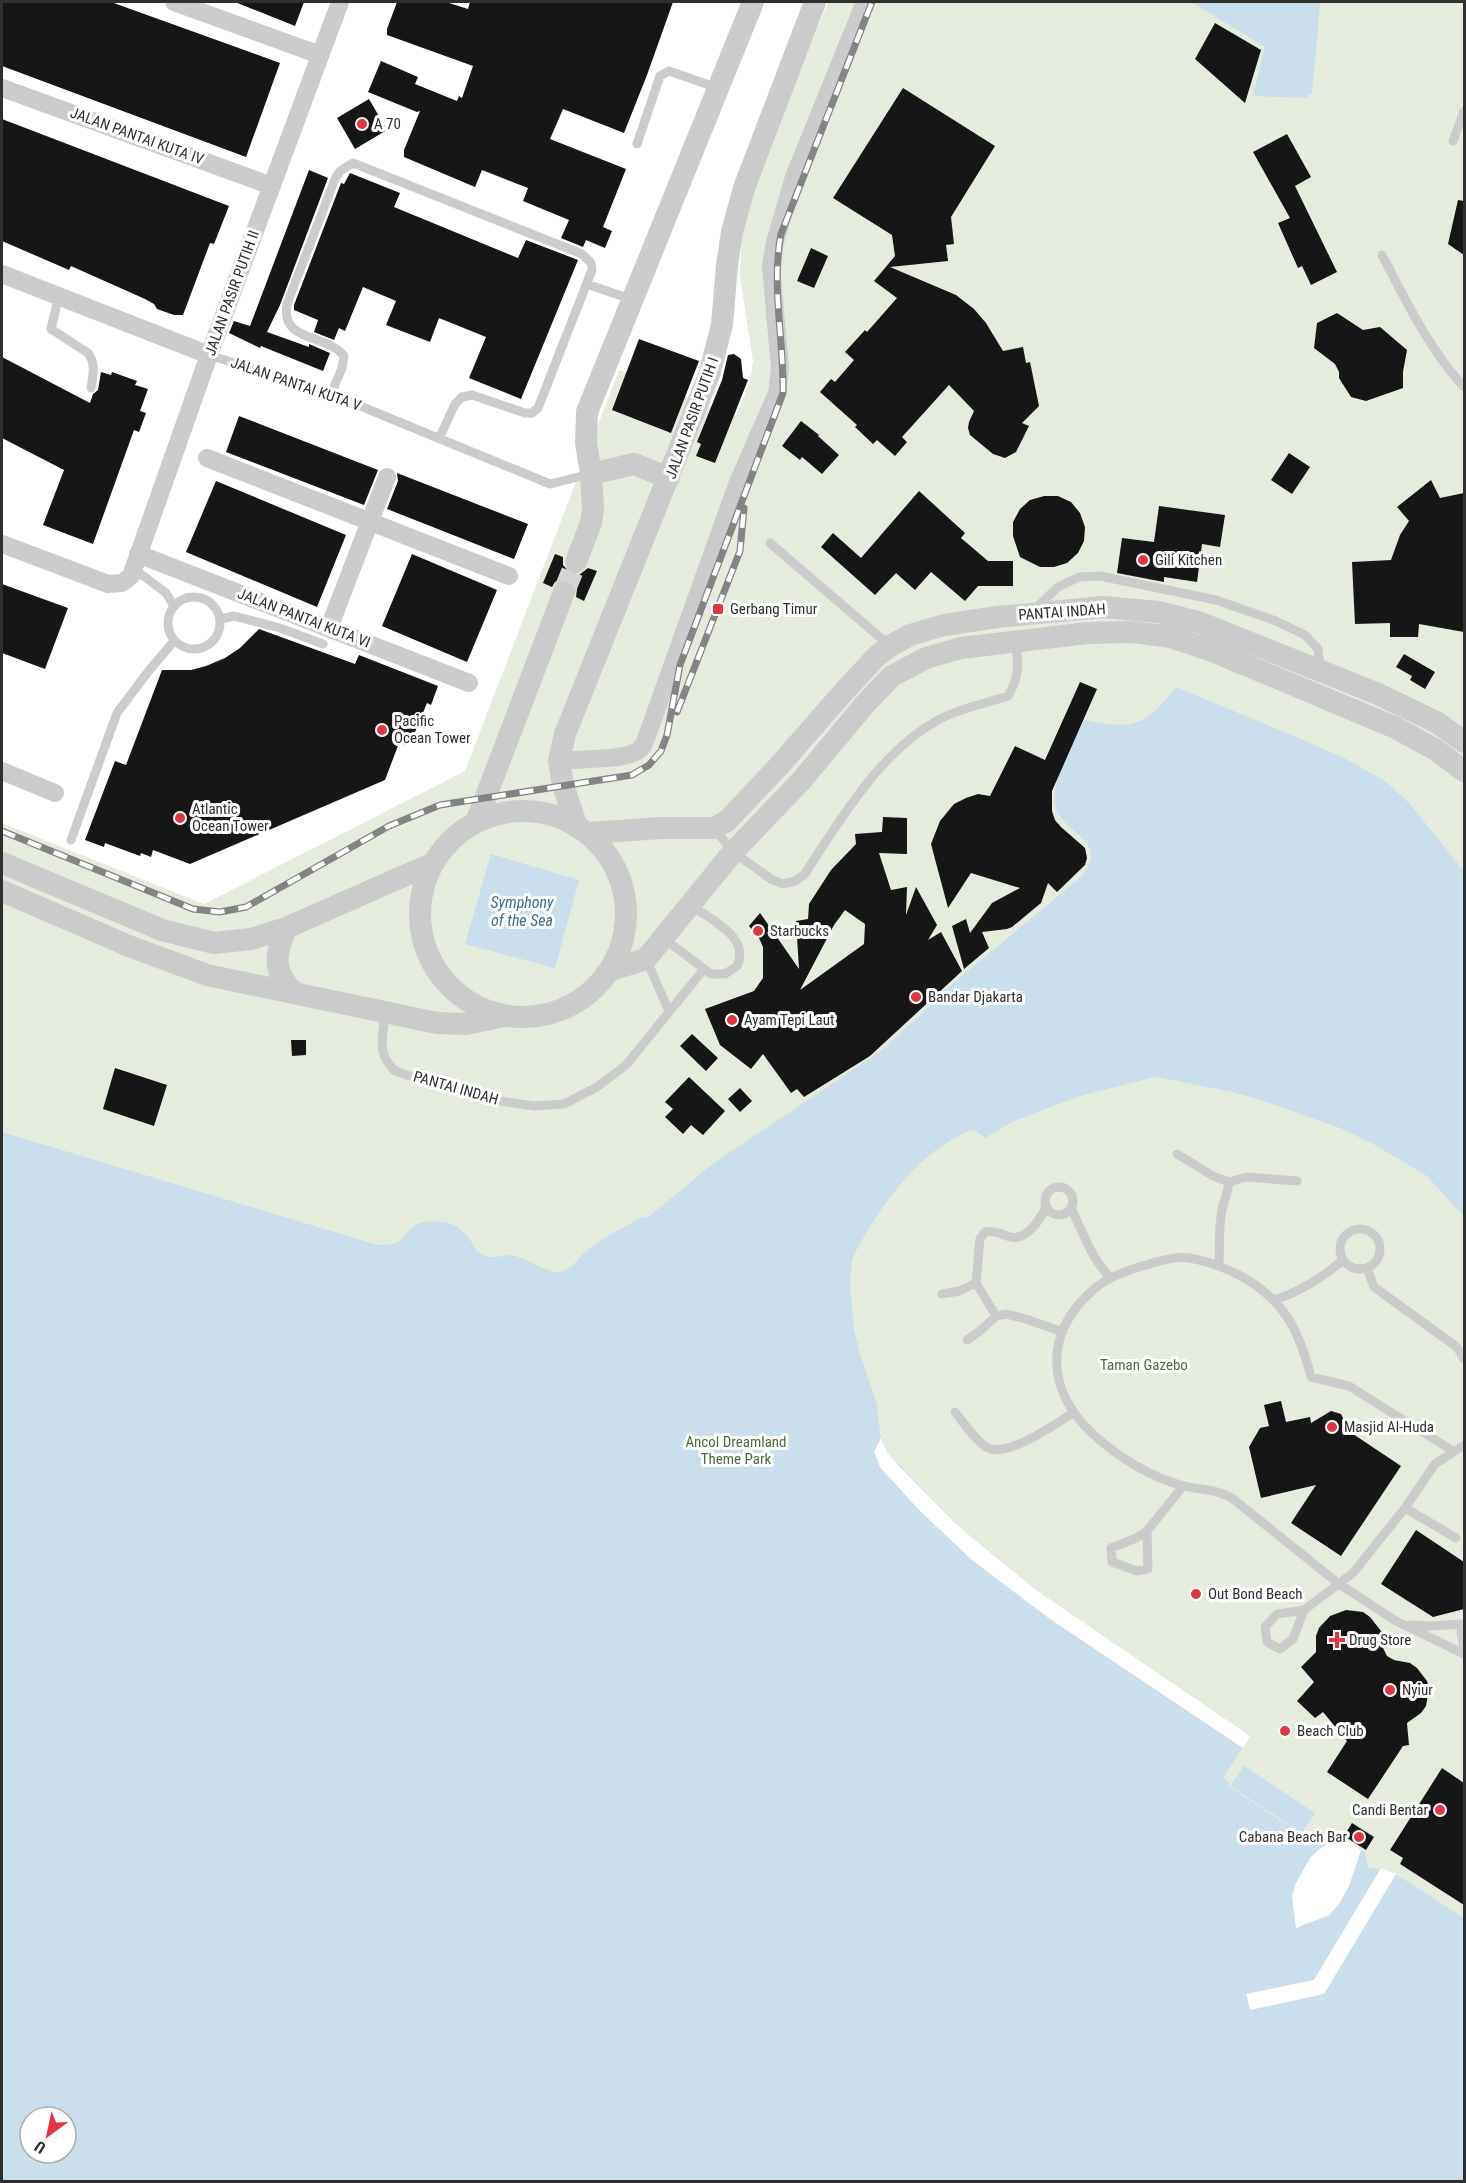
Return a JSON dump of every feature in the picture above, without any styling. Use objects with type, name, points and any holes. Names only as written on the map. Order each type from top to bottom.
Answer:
[{"type":"street","points":[[174,2],[320,55]]},
{"type":"street","name":"JALAN PASIR PUTIH II","points":[[2,544],[108,584],[122,583],[131,576],[209,354],[340,2]]},
{"type":"street","points":[[576,562],[591,523],[593,509],[586,443],[587,412],[753,2]]},
{"type":"street","name":"JALAN PASIR PUTIH I","points":[[583,830],[563,785],[559,760],[565,734],[709,375],[722,325],[732,232],[744,188],[815,2]]},
{"type":"street","points":[[559,760],[618,757],[635,753],[643,746],[738,482],[777,393],[780,368],[771,266],[775,242],[794,177],[865,2]]},
{"type":"street","name":"JALAN PANTAI KUTA IV","points":[[2,88],[272,186]]},
{"type":"street","name":"JALAN PANTAI KUTA V","points":[[2,274],[209,354]]},
{"type":"street","points":[[207,458],[509,576]]},
{"type":"street","points":[[591,474],[634,464],[669,478]]},
{"type":"street","points":[[326,636],[387,477]]},
{"type":"street","name":"JALAN PANTAI KUTA VI","points":[[136,561],[326,636],[469,682]]},
{"type":"street","points":[[477,820],[564,592]]},
{"type":"street","name":"PANTAI INDAH","points":[[714,828],[727,821],[847,688],[877,656],[890,646],[910,635],[944,626],[1029,615],[1103,608],[1159,612],[1201,623],[1388,699],[1438,723],[1464,742]]},
{"type":"street","name":"PANTAI INDAH","points":[[646,959],[733,852],[801,781],[892,676],[926,658],[961,648],[1099,633],[1132,632],[1171,638],[1210,650],[1396,728],[1436,750],[1464,771]]},
{"type":"street","points":[[2,771],[55,793]]},
{"type":"street","points":[[531,810],[558,816],[583,830],[609,856],[622,883],[627,913],[623,942],[611,970],[589,994],[576,1004],[553,1013],[529,1018],[504,1016],[478,1007],[454,992],[436,971],[424,945],[419,918],[421,890],[431,864],[451,838],[477,820],[504,811],[531,810]]},
{"type":"street","points":[[583,830],[714,828]]},
{"type":"street","points":[[2,863],[162,930],[214,943],[251,939],[286,928],[431,864]]},
{"type":"street","points":[[2,891],[129,946],[207,975],[437,1023],[466,1024],[504,1016]]},
{"type":"street","points":[[286,928],[279,944],[277,966],[279,975],[293,992]]},
{"type":"street","points":[[611,970],[646,959]]},
{"type":"lane","points":[[637,144],[660,76],[664,73],[669,71],[718,88]]},
{"type":"lane","points":[[1453,141],[1464,111]]},
{"type":"lane","points":[[331,394],[342,368],[344,356],[332,346],[294,330],[287,322],[285,314],[286,304],[335,179],[346,166],[353,163],[582,255],[591,263],[592,270],[538,408],[532,413],[525,413],[472,394],[462,397],[455,404],[439,439]]},
{"type":"lane","points":[[1382,255],[1429,342],[1464,387]]},
{"type":"lane","points":[[587,284],[633,300]]},
{"type":"lane","points":[[59,295],[51,329],[92,358],[94,365],[91,388]]},
{"type":"lane","name":"JALAN PANTAI KUTA V","points":[[209,354],[331,394],[550,484],[591,474]]},
{"type":"lane","points":[[770,543],[890,646]]},
{"type":"lane","points":[[136,561],[166,593],[174,606]]},
{"type":"lane","points":[[1029,615],[1058,587],[1079,577],[1100,576],[1216,600],[1276,621],[1305,635],[1318,649],[1321,671]]},
{"type":"lane","points":[[188,597],[197,597],[213,604],[220,619],[218,636],[213,643],[206,647],[189,649],[174,641],[168,627],[170,612],[174,606],[188,597]]},
{"type":"lane","points":[[220,619],[234,616],[280,628],[326,636]]},
{"type":"lane","points":[[71,840],[117,713],[174,641]]},
{"type":"lane","points":[[714,828],[733,852],[771,879],[783,884],[795,882],[804,874],[858,795],[907,740],[943,717],[1008,696],[1016,682],[1019,670],[1016,641]]},
{"type":"lane","points":[[663,938],[711,974],[725,974],[737,966],[741,953],[740,946],[734,937],[690,905]]},
{"type":"lane","points":[[646,959],[669,1011]]},
{"type":"lane","name":"PANTAI INDAH","points":[[385,1011],[381,1049],[385,1061],[395,1071],[478,1098],[534,1107],[564,1104],[597,1087],[626,1065],[704,969]]},
{"type":"lane","points":[[1177,1154],[1213,1176],[1229,1182],[1246,1177],[1297,1181]]},
{"type":"lane","points":[[1219,1265],[1221,1216],[1229,1182]]},
{"type":"lane","points":[[996,1316],[976,1283],[980,1239],[985,1232],[993,1231],[1020,1237],[1035,1224],[1046,1208],[1045,1197],[1048,1192],[1058,1187],[1068,1191],[1071,1195],[1071,1208],[1091,1251],[1102,1269],[1111,1278]]},
{"type":"lane","points":[[1046,1208],[1059,1215],[1071,1208]]},
{"type":"lane","points":[[1359,1229],[1370,1232],[1378,1239],[1380,1250],[1377,1260],[1367,1268],[1352,1268],[1343,1260],[1339,1250],[1341,1240],[1349,1232],[1359,1229]]},
{"type":"lane","points":[[1453,1451],[1349,1386],[1311,1377],[1298,1335],[1275,1300],[1250,1281],[1219,1265],[1190,1258],[1170,1258],[1130,1269],[1093,1290],[1077,1308],[1062,1332],[1055,1363],[1061,1392],[1073,1413],[1092,1434],[1118,1454],[1155,1474],[1183,1486],[1212,1491],[1232,1498],[1339,1584],[1396,1621],[1464,1654]]},
{"type":"lane","points":[[1275,1300],[1323,1277],[1343,1260]]},
{"type":"lane","points":[[1367,1268],[1374,1287],[1457,1347],[1464,1359]]},
{"type":"lane","points":[[942,1294],[959,1291],[976,1283]]},
{"type":"lane","points":[[967,1340],[996,1316],[1006,1314],[1062,1332]]},
{"type":"lane","points":[[955,1412],[985,1447],[992,1450],[1006,1449],[1042,1434],[1073,1413]]},
{"type":"lane","points":[[1304,1610],[1293,1639],[1280,1649],[1267,1642],[1265,1627],[1277,1614],[1304,1610],[1353,1573],[1405,1508],[1428,1472],[1435,1464],[1464,1445]]},
{"type":"lane","points":[[1147,1531],[1148,1569],[1137,1571],[1112,1562],[1111,1548],[1147,1531],[1183,1486]]},
{"type":"lane","points":[[1405,1508],[1456,1538]]},
{"type":"lane","points":[[1405,1624],[1429,1626],[1463,1624],[1461,1632],[1464,1647]]},
{"type":"green space","name":"Ancol Dreamland Theme Park","points":[[828,2],[1464,2],[1464,2181],[2,1995],[2,823],[204,904],[465,771],[619,370],[736,416],[750,382],[753,361],[740,277],[742,229],[759,171]]},
{"type":"water","points":[[1191,2],[1318,2],[1320,5],[1312,93],[1305,98],[1253,96],[1265,47]]},
{"type":"water","points":[[1176,687],[1344,758],[1385,781],[1410,804],[1464,871],[1464,1217],[1427,1176],[1375,1145],[1340,1128],[1232,1092],[1155,1077],[1080,1096],[1014,1121],[985,1138],[971,1130],[934,1151],[918,1165],[890,1197],[856,1251],[852,1260],[850,1283],[854,1329],[877,1404],[880,1434],[887,1452],[957,1525],[1036,1590],[1250,1736],[1223,1778],[1230,1783],[1228,1786],[1303,1835],[1305,1833],[1318,1842],[1327,1830],[1339,1835],[1365,1853],[1368,1868],[1381,1868],[1396,1874],[1464,1918],[1464,2181],[2,2182],[2,1132],[374,1244],[396,1243],[412,1227],[436,1221],[457,1227],[470,1239],[476,1250],[486,1256],[515,1256],[548,1270],[563,1271],[571,1267],[587,1250],[600,1241],[642,1217],[647,1218],[715,1162],[881,1051],[957,980],[1082,876],[1091,853],[1088,844],[1065,823],[1055,803],[1060,773],[1070,750],[1084,720],[1115,725],[1127,724],[1146,718]]},
{"type":"water","name":"Symphony of the Sea","points":[[491,854],[579,880],[555,968],[465,944]]},
{"type":"water","points":[[1244,1766],[1315,1813],[1302,1833],[1230,1786]]},
{"type":"pier","points":[[881,1438],[887,1452],[900,1467],[957,1525],[1036,1590],[1250,1736],[1243,1748],[1050,1619],[972,1560],[918,1509],[880,1467],[874,1452]]},
{"type":"pier","points":[[1339,1835],[1361,1850],[1349,1886],[1339,1904],[1329,1915],[1296,1928],[1292,1897],[1296,1883],[1310,1858]]},
{"type":"pier","points":[[1381,1868],[1396,1874],[1324,1994],[1250,2010],[1246,1994],[1314,1980]]},
{"type":"building","points":[[2,2],[111,2],[280,63],[246,157],[2,66]]},
{"type":"building","points":[[235,2],[304,2],[295,26]]},
{"type":"building","points":[[397,2],[446,2],[468,9],[470,2],[673,2],[624,133],[563,109],[550,139],[626,169],[603,227],[612,231],[605,248],[586,240],[583,247],[561,238],[569,220],[523,201],[528,188],[482,170],[475,187],[404,157],[404,150],[420,111],[417,112],[368,92],[381,61],[418,77],[415,84],[457,101],[459,96],[462,98],[473,66],[387,35]]},
{"type":"building","points":[[1215,23],[1261,50],[1245,103],[1195,59]]},
{"type":"building","points":[[903,88],[995,146],[951,217],[954,244],[946,245],[948,261],[890,267],[956,295],[974,309],[986,323],[1003,351],[1023,347],[1026,363],[1030,362],[1039,406],[1022,423],[1029,426],[1016,452],[1005,458],[993,454],[970,435],[969,422],[974,411],[949,385],[902,437],[907,442],[895,456],[877,440],[873,444],[855,427],[857,425],[820,392],[831,379],[835,382],[854,360],[845,352],[865,330],[867,332],[897,298],[874,281],[895,256],[892,235],[833,198]]},
{"type":"building","name":"A 70","points":[[369,99],[387,130],[355,149],[337,118]]},
{"type":"building","points":[[2,119],[229,206],[214,244],[210,243],[183,315],[174,315],[157,309],[154,304],[145,299],[71,266],[69,270],[2,241]]},
{"type":"building","points":[[1287,134],[1311,177],[1295,186],[1337,272],[1311,285],[1302,266],[1298,268],[1278,223],[1290,218],[1253,152]]},
{"type":"building","points":[[309,170],[328,178],[280,305],[267,332],[309,347],[309,344],[330,353],[323,371],[261,346],[260,348],[229,333],[234,321],[250,326]]},
{"type":"building","points":[[350,173],[400,193],[394,207],[518,258],[526,240],[578,260],[521,399],[469,378],[486,337],[439,318],[430,342],[386,325],[396,301],[363,287],[345,331],[339,328],[334,340],[314,332],[318,320],[294,310],[341,183],[344,184]]},
{"type":"building","points":[[1458,200],[1464,201],[1464,255],[1448,244]]},
{"type":"building","points":[[811,248],[828,256],[814,288],[797,281]]},
{"type":"building","points":[[1337,313],[1363,330],[1380,327],[1407,350],[1403,388],[1366,401],[1351,397],[1339,378],[1335,364],[1314,348],[1317,323]]},
{"type":"building","points":[[639,339],[699,361],[671,433],[612,410]]},
{"type":"building","points":[[734,354],[741,359],[743,378],[748,380],[715,463],[696,456],[701,444],[697,442],[722,380],[728,355]]},
{"type":"building","points":[[2,357],[90,403],[93,394],[98,390],[101,372],[111,375],[112,372],[137,381],[135,385],[148,389],[140,411],[146,413],[139,432],[134,430],[93,544],[43,525],[64,470],[2,438]]},
{"type":"building","points":[[239,416],[378,470],[364,505],[226,452]]},
{"type":"building","points":[[801,421],[839,455],[822,474],[802,457],[800,460],[782,446]]},
{"type":"building","points":[[1289,453],[1310,467],[1292,494],[1271,480]]},
{"type":"building","points":[[397,473],[528,524],[514,559],[387,509],[398,481]]},
{"type":"building","points":[[1431,480],[1440,498],[1464,493],[1464,632],[1419,624],[1418,637],[1390,637],[1390,623],[1355,624],[1352,562],[1391,560],[1400,535],[1409,521],[1397,507]]},
{"type":"building","points":[[216,481],[346,535],[317,607],[186,552]]},
{"type":"building","points":[[919,491],[965,533],[961,538],[988,561],[1013,561],[1013,586],[978,586],[965,601],[931,572],[915,590],[896,573],[875,595],[821,547],[833,533],[861,558]]},
{"type":"building","points":[[1044,496],[1058,496],[1071,502],[1080,513],[1085,527],[1084,541],[1078,553],[1067,563],[1054,567],[1040,567],[1020,557],[1013,536],[1013,522],[1020,509],[1030,500]]},
{"type":"building","points":[[1159,506],[1225,515],[1220,547],[1202,544],[1197,582],[1164,577],[1164,582],[1117,573],[1122,538],[1154,542]]},
{"type":"building","points":[[412,554],[497,590],[467,662],[382,626]]},
{"type":"building","points":[[555,554],[563,557],[563,565],[571,574],[579,575],[588,568],[597,571],[584,601],[576,597],[577,589],[569,580],[561,579],[552,587],[543,583]]},
{"type":"building","points":[[2,584],[68,608],[45,669],[2,653]]},
{"type":"building","points":[[259,629],[355,664],[359,655],[438,686],[431,705],[427,703],[413,737],[410,737],[406,746],[399,743],[385,780],[190,864],[153,850],[151,857],[141,853],[140,856],[105,843],[104,847],[85,840],[115,761],[126,765],[162,670],[191,670],[225,658],[240,648]]},
{"type":"building","points":[[1404,654],[1435,672],[1425,689],[1410,680],[1412,676],[1396,667]]},
{"type":"building","points":[[1080,682],[1097,689],[1052,791],[1052,811],[1061,827],[1085,848],[1087,858],[1085,865],[1057,892],[1048,883],[1041,903],[1012,927],[982,932],[989,948],[964,969],[952,926],[966,919],[970,933],[992,903],[1020,888],[971,873],[948,908],[931,844],[940,821],[954,804],[966,798],[978,794],[990,796],[1015,746],[1045,760]]},
{"type":"building","points":[[883,817],[907,818],[907,854],[879,853],[891,890],[907,887],[906,915],[916,887],[937,925],[928,940],[941,932],[962,971],[870,1056],[804,1097],[797,1089],[791,1093],[763,1054],[751,1069],[720,1045],[705,1009],[754,991],[763,978],[763,947],[749,926],[760,913],[799,969],[796,921],[808,919],[809,904],[831,870],[856,844],[855,834],[882,832]],"holes":[[[845,910],[865,924],[864,944],[800,990],[834,925]]]},
{"type":"building","points":[[692,1034],[718,1058],[706,1071],[680,1046]]},
{"type":"building","points":[[291,1040],[306,1040],[306,1055],[292,1056]]},
{"type":"building","points":[[115,1068],[167,1085],[154,1126],[103,1109]]},
{"type":"building","points":[[689,1077],[725,1111],[703,1135],[691,1125],[683,1134],[665,1117],[673,1109],[665,1102]]},
{"type":"building","points":[[740,1088],[752,1101],[740,1112],[728,1099]]},
{"type":"building","points":[[1281,1401],[1286,1422],[1310,1417],[1311,1423],[1331,1411],[1341,1414],[1350,1432],[1401,1466],[1341,1556],[1291,1523],[1316,1485],[1261,1498],[1249,1447],[1260,1428],[1269,1426],[1264,1405]]},
{"type":"building","points":[[1416,1530],[1464,1562],[1464,1609],[1433,1617],[1381,1584]]},
{"type":"building","points":[[1346,1610],[1363,1612],[1370,1617],[1381,1631],[1383,1648],[1387,1656],[1410,1663],[1417,1668],[1427,1681],[1429,1689],[1426,1706],[1421,1713],[1407,1723],[1409,1745],[1403,1746],[1368,1799],[1327,1772],[1347,1741],[1323,1712],[1315,1718],[1297,1701],[1314,1682],[1301,1667],[1316,1652],[1316,1636],[1319,1628],[1330,1616]]},
{"type":"building","name":"Candi Bentar","points":[[1442,1768],[1464,1783],[1464,1905],[1400,1864],[1403,1858],[1390,1850]]},
{"type":"building","points":[[1352,1823],[1374,1837],[1366,1850],[1344,1836]]},
{"type":"tunnel","points":[[564,592],[576,562]]},
{"type":"railway","points":[[2,831],[193,909],[220,912],[246,907],[389,826],[440,805],[632,775],[649,765],[661,751],[667,735],[680,665],[783,393],[777,274],[781,234],[872,2]]},
{"type":"railway","points":[[677,712],[740,551],[744,508]]},
{"type":"place","name":"A 70","points":[[362,124]]},
{"type":"place","name":"Gili Kitchen","points":[[1143,560]]},
{"type":"place","name":"Gerbang Timur","points":[[718,609]]},
{"type":"place","name":"Pacific Ocean Tower","points":[[382,730]]},
{"type":"place","name":"Atlantic Ocean Tower","points":[[180,818]]},
{"type":"place","name":"Starbucks","points":[[758,931]]},
{"type":"place","name":"Bandar Djakarta","points":[[916,997]]},
{"type":"place","name":"Ayam Tepi Laut","points":[[732,1020]]},
{"type":"place","name":"Masjid Al-Huda","points":[[1332,1427]]},
{"type":"place","name":"Out Bond Beach","points":[[1196,1594]]},
{"type":"place","name":"Drug Store","points":[[1337,1640]]},
{"type":"place","name":"Nyiur","points":[[1390,1690]]},
{"type":"place","name":"Beach Club","points":[[1285,1731]]},
{"type":"place","name":"Candi Bentar","points":[[1440,1810]]},
{"type":"place","name":"Cabana Beach Bar","points":[[1359,1837]]},
{"type":"park label","name":"Taman Gazebo","points":[[1144,1365]]}]
